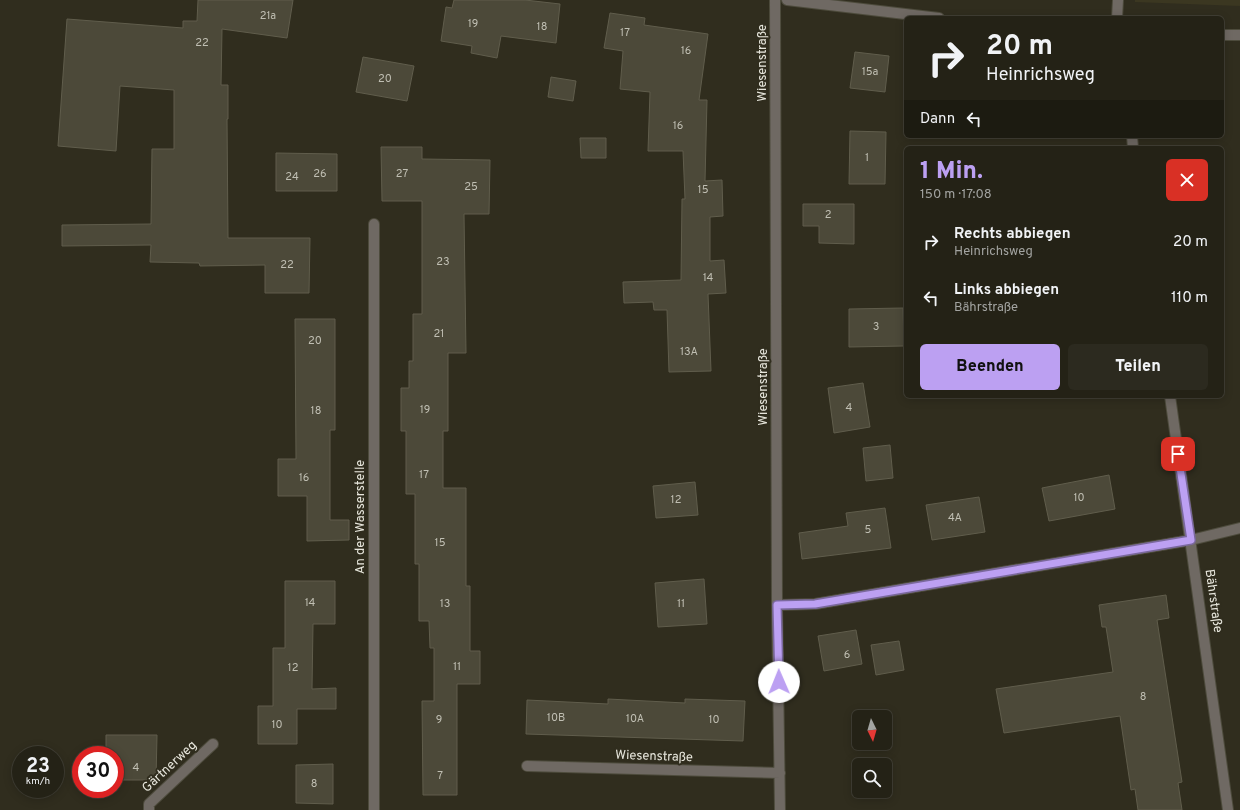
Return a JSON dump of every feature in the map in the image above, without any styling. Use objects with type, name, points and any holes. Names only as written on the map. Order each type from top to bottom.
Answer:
[{"type":"street","name":"Wiesenstraße","points":[[775,0],[777,605],[780,810]]},
{"type":"street","points":[[787,0],[922,16]]},
{"type":"street","points":[[1117,16],[1118,0]]},
{"type":"street","points":[[1224,35],[1240,35]]},
{"type":"street","name":"An der Wasserstelle","points":[[374,224],[374,810]]},
{"type":"street","name":"Bährstraße","points":[[1170,398],[1228,810]]},
{"type":"street","points":[[777,605],[815,604],[1191,540],[1240,528]]},
{"type":"street","name":"Gärtnerweg","points":[[149,810],[149,804],[213,744]]},
{"type":"street","name":"Wiesenstraße","points":[[527,766],[780,773]]},
{"type":"shaded area","points":[[1135,0],[1240,0],[1240,6],[1135,2]]},
{"type":"building","points":[[198,0],[293,0],[287,38],[222,29],[221,85],[228,85],[228,238],[310,238],[309,293],[265,293],[265,265],[200,266],[199,263],[150,262],[151,245],[62,246],[62,225],[151,224],[152,149],[174,149],[174,90],[120,86],[116,151],[58,146],[67,19],[183,28],[183,21],[197,21]]},
{"type":"building","points":[[454,0],[525,0],[560,4],[556,43],[501,36],[497,58],[471,53],[472,46],[441,41],[446,7],[452,8]]},
{"type":"building","points":[[610,13],[645,18],[644,25],[708,34],[699,100],[707,100],[705,181],[722,180],[723,216],[710,217],[710,261],[724,260],[726,293],[708,294],[711,371],[669,372],[667,310],[654,310],[653,302],[624,303],[623,282],[681,280],[682,199],[685,199],[683,151],[648,151],[650,92],[620,89],[623,51],[604,48]]},
{"type":"building","points":[[855,52],[889,56],[885,92],[850,88]]},
{"type":"building","points":[[363,57],[414,66],[407,101],[356,92]]},
{"type":"building","points":[[551,77],[576,81],[573,101],[548,97]]},
{"type":"building","points":[[850,131],[886,132],[885,184],[849,184]]},
{"type":"building","points":[[580,138],[606,138],[606,158],[581,158]]},
{"type":"building","points":[[381,147],[422,147],[422,159],[490,160],[489,214],[464,214],[466,353],[448,353],[448,431],[443,431],[443,488],[466,488],[466,586],[470,586],[470,651],[480,651],[480,684],[457,684],[457,795],[423,795],[422,701],[434,701],[434,648],[430,648],[429,621],[419,621],[419,564],[415,564],[415,494],[406,494],[406,431],[401,431],[401,388],[409,388],[409,361],[413,361],[413,314],[422,314],[422,201],[382,201]]},
{"type":"building","points":[[276,153],[337,154],[337,191],[276,191]]},
{"type":"building","points":[[803,204],[854,204],[854,244],[819,243],[819,226],[803,226]]},
{"type":"building","points":[[903,308],[904,346],[849,347],[849,309]]},
{"type":"building","points":[[295,319],[335,319],[335,430],[330,430],[330,520],[349,520],[349,540],[307,541],[307,496],[278,496],[278,459],[296,459]]},
{"type":"building","points":[[863,383],[870,427],[834,433],[828,388]]},
{"type":"building","points":[[890,445],[893,478],[866,481],[863,448]]},
{"type":"building","points":[[1109,475],[1115,509],[1049,521],[1042,488]]},
{"type":"building","points":[[695,482],[698,515],[656,518],[653,486]]},
{"type":"building","points":[[979,497],[985,532],[932,540],[926,505]]},
{"type":"building","points":[[885,508],[891,548],[802,559],[799,533],[848,526],[846,513]]},
{"type":"building","points":[[704,579],[707,624],[658,627],[655,583]]},
{"type":"building","points":[[285,581],[335,581],[335,624],[313,624],[312,689],[336,688],[336,709],[297,709],[297,744],[258,744],[258,706],[273,706],[273,648],[285,648]]},
{"type":"building","points":[[1166,595],[1169,618],[1157,620],[1182,782],[1178,783],[1182,810],[1138,810],[1135,789],[1131,790],[1120,716],[1004,733],[996,689],[1113,672],[1106,627],[1102,627],[1099,605]]},
{"type":"building","points":[[856,630],[862,664],[824,671],[818,636]]},
{"type":"building","points":[[899,641],[904,670],[876,675],[871,645]]},
{"type":"building","points":[[608,699],[685,703],[685,699],[745,701],[743,741],[526,734],[527,700],[608,704]]},
{"type":"building","points":[[106,735],[157,735],[156,780],[124,780],[124,746],[106,746]]},
{"type":"building","points":[[333,764],[333,804],[296,803],[296,765]]},
{"type":"route","points":[[779,682],[777,605],[815,604],[1191,540],[1178,454]]}]
